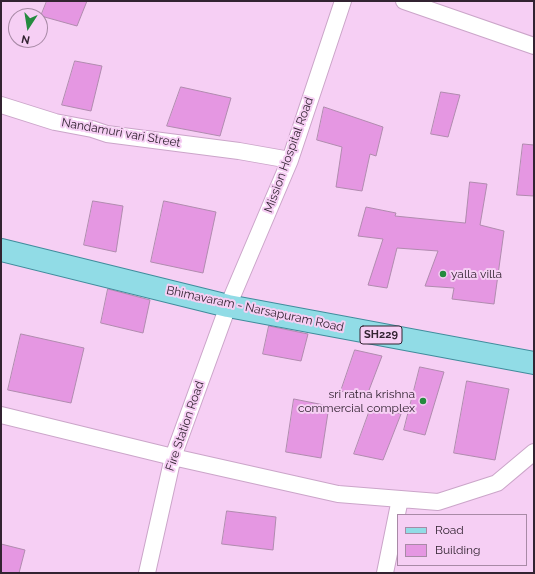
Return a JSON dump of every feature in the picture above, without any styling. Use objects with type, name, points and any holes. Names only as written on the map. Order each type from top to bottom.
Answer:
[{"type":"main road","name":"Bhimavaram - Narsapuram Road","points":[[1,250],[228,306],[534,363]]},
{"type":"street","name":"Mission Hospital Road","points":[[228,306],[290,160],[343,1]]},
{"type":"street","points":[[404,1],[534,46]]},
{"type":"street","name":"Nandamuri vari Street","points":[[1,106],[55,122],[92,128],[107,134],[239,151],[290,160]]},
{"type":"street","name":"Fire Station Road","points":[[146,573],[173,457],[228,306]]},
{"type":"street","points":[[1,415],[173,457],[338,494],[438,502],[498,483],[534,452]]},
{"type":"street","points":[[385,573],[400,499]]},
{"type":"building","points":[[47,1],[87,1],[77,26],[48,18],[48,8],[44,8]]},
{"type":"building","points":[[75,61],[102,66],[91,111],[62,105]]},
{"type":"building","points":[[181,87],[231,98],[220,136],[167,126]]},
{"type":"building","points":[[441,92],[460,95],[448,137],[431,134]]},
{"type":"building","points":[[324,107],[383,127],[376,156],[370,154],[362,191],[336,187],[342,147],[317,140]]},
{"type":"building","points":[[523,144],[534,145],[534,196],[517,195]]},
{"type":"building","points":[[470,182],[487,184],[480,225],[504,231],[494,304],[452,299],[454,288],[425,286],[438,251],[397,248],[387,288],[368,285],[383,239],[358,236],[366,207],[396,213],[395,216],[465,223]]},
{"type":"building","points":[[93,201],[123,206],[116,252],[84,245]]},
{"type":"building","points":[[164,201],[216,212],[203,273],[151,262]]},
{"type":"building","points":[[108,289],[150,300],[143,333],[101,323]]},
{"type":"building","points":[[269,326],[308,334],[301,361],[263,354]]},
{"type":"building","points":[[21,334],[84,348],[71,403],[8,390]]},
{"type":"building","points":[[355,350],[382,356],[366,398],[341,391]]},
{"type":"building","name":"sri ratna krishna commercial complex","points":[[420,367],[444,372],[425,435],[404,430]]},
{"type":"building","points":[[467,381],[509,389],[495,460],[454,453]]},
{"type":"building","points":[[294,399],[329,406],[321,458],[286,452]]},
{"type":"building","points":[[371,407],[401,414],[383,460],[354,454]]},
{"type":"building","points":[[227,511],[276,517],[273,550],[222,544]]},
{"type":"building","points":[[1,544],[25,550],[19,573],[1,573]]},
{"type":"place","name":"yalla villa","points":[[443,274]]},
{"type":"place","name":"sri ratna krishna commercial complex","points":[[423,401]]}]
